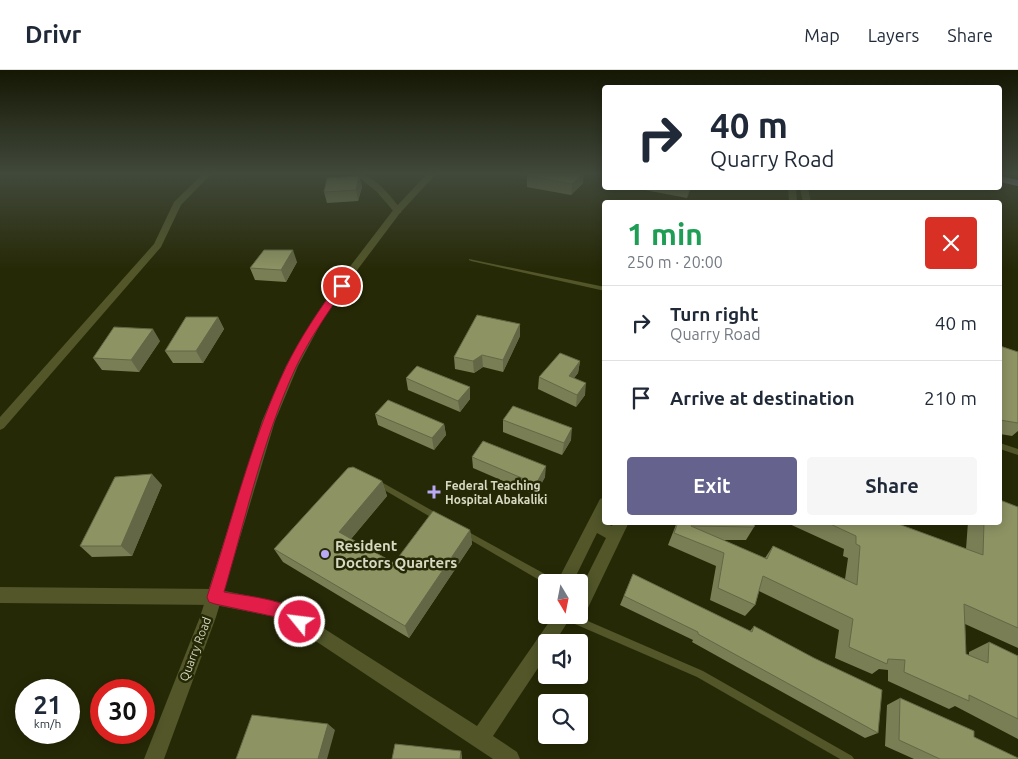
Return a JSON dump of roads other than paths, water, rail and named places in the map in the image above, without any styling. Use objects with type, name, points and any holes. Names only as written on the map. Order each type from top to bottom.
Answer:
[{"type":"street","points":[[0,425],[158,245],[176,206]]},
{"type":"street","points":[[394,206],[398,211]]},
{"type":"street","name":"Quarry Road","points":[[154,759],[215,597],[273,409],[292,366],[317,321],[402,206]]},
{"type":"street","points":[[569,574],[602,508]]},
{"type":"street","points":[[588,590],[619,529],[594,525]]},
{"type":"street","points":[[0,594],[78,597],[215,597],[284,611],[510,759]]},
{"type":"street","points":[[479,740],[558,624]]},
{"type":"lane","points":[[471,260],[602,288]]},
{"type":"lane","points":[[1002,447],[1018,452]]},
{"type":"lane","points":[[373,480],[440,519]]},
{"type":"lane","points":[[458,529],[538,575]]},
{"type":"lane","points":[[585,624],[700,674],[849,759]]},
{"type":"place","name":"Federal Teaching Hospital Abakaliki","points":[[434,492]]},
{"type":"place","name":"Resident Doctors Quarters","points":[[325,554]]}]
